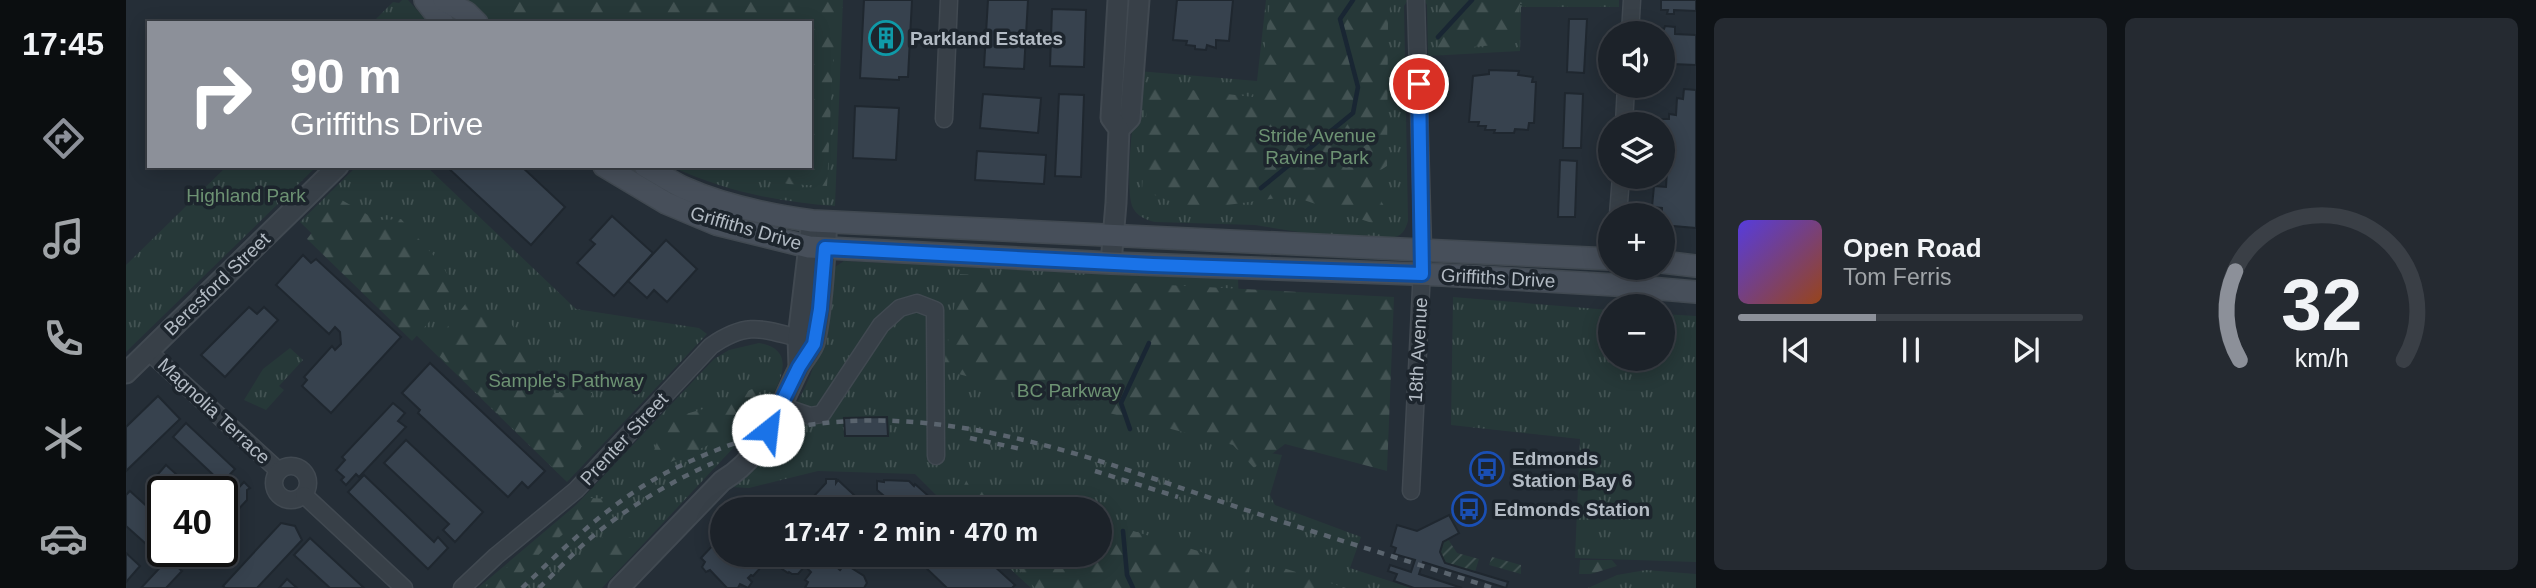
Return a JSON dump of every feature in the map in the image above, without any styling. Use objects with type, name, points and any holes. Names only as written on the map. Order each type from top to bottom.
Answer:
[{"type":"main road","points":[[425,0],[441,21]]},
{"type":"main road","points":[[444,0],[467,13],[475,21]]},
{"type":"main road","name":"Griffiths Drive","points":[[607,168],[666,203],[716,224],[817,248],[1111,263],[1422,274],[1696,292]]},
{"type":"main road","name":"Griffiths Drive","points":[[649,168],[684,188],[721,201],[757,212],[820,221],[1598,258]]},
{"type":"main road","points":[[1675,264],[1696,266]]},
{"type":"street","points":[[944,119],[949,0]]},
{"type":"street","points":[[1111,263],[1119,130],[1111,118],[1118,0]]},
{"type":"street","points":[[1119,130],[1129,118],[1139,0]]},
{"type":"street","name":"18th Avenue","points":[[1410,491],[1423,249],[1416,0]]},
{"type":"street","points":[[1631,21],[1632,0]]},
{"type":"street","name":"Beresford Street","points":[[126,373],[336,168]]},
{"type":"street","points":[[799,367],[798,338],[820,221]]},
{"type":"street","points":[[619,588],[722,481],[740,471],[764,442],[799,367],[814,344],[820,309],[817,248]]},
{"type":"street","points":[[781,406],[810,416],[822,414],[881,325],[900,308],[917,303],[935,310],[936,456]]},
{"type":"street","name":"Prenter Street","points":[[462,588],[496,556],[576,490],[711,346],[723,337],[760,328],[798,338]]},
{"type":"street","name":"Magnolia Terrace","points":[[148,351],[279,471]]},
{"type":"street","points":[[294,466],[304,472],[308,486],[304,495],[290,501],[280,497],[274,488],[275,476],[279,471],[294,466]]},
{"type":"street","points":[[304,495],[404,588]]},
{"type":"green space","points":[[408,0],[427,21],[374,21],[393,2]]},
{"type":"green space","points":[[464,0],[843,0],[835,206],[751,194],[675,168],[812,168],[812,21],[487,21]]},
{"type":"green space","points":[[504,0],[836,0],[827,186],[788,184],[724,168],[812,168],[812,21],[603,21],[597,13],[589,21],[522,21],[498,7]]},
{"type":"green space","name":"Stride Avenue Ravine Park","points":[[1266,0],[1408,0],[1404,6],[1408,221],[1398,236],[1317,235],[1255,225],[1155,222],[1142,217],[1133,208],[1129,182],[1138,71],[1257,81]]},
{"type":"green space","name":"Stride Avenue Ravine Park","points":[[1270,0],[1391,0],[1388,21],[1387,166],[1368,178],[1388,213],[1372,223],[1292,196],[1192,210],[1142,190],[1148,85],[1253,97],[1262,72]]},
{"type":"green space","points":[[1424,0],[1619,0],[1619,7],[1521,7],[1520,51],[1428,56],[1427,5]]},
{"type":"green space","points":[[1439,0],[1595,0],[1520,4],[1517,43],[1438,50]]},
{"type":"green space","name":"Highland Park","points":[[225,168],[315,168],[126,352],[126,265]]},
{"type":"green space","name":"Sample's Pathway","points":[[355,168],[428,168],[576,309],[699,328],[707,334],[567,482],[300,222]]},
{"type":"green space","points":[[338,198],[377,220],[401,219],[442,265],[457,291],[412,341],[307,239]]},
{"type":"green space","name":"BC Parkway","points":[[844,261],[1238,279],[1245,449],[1282,455],[1270,495],[1275,505],[1361,537],[1350,568],[1411,588],[1031,588],[1008,567],[1112,567],[1112,497],[938,497],[915,474],[818,471],[749,488],[731,487],[770,442],[803,392],[817,355],[832,269]]},
{"type":"green space","points":[[960,274],[1394,297],[1387,471],[1285,444],[1254,468],[1233,445],[943,370]]},
{"type":"green space","points":[[1453,297],[1598,309],[1598,371],[1675,371],[1675,315],[1696,316],[1696,562],[1575,558],[1580,439],[1451,425]]},
{"type":"green space","points":[[467,302],[493,314],[507,317],[554,393],[592,393],[594,433],[558,473],[431,348]]},
{"type":"green space","points":[[759,343],[774,348],[781,356],[783,367],[780,380],[766,407],[751,429],[602,588],[478,588],[576,505],[714,359],[729,350]]},
{"type":"green space","points":[[290,348],[303,360],[279,386],[284,390],[266,410],[244,400],[263,369]]},
{"type":"green space","points":[[763,384],[752,409],[731,435],[646,473],[665,420],[717,405]]},
{"type":"green space","points":[[967,479],[1025,497],[959,497]]},
{"type":"green space","points":[[590,498],[609,499],[544,549],[508,588],[485,588],[527,549]]},
{"type":"green space","points":[[1112,524],[1250,567],[1246,588],[1035,588],[1017,567],[1112,567]]},
{"type":"green space","points":[[609,531],[639,540],[590,588],[551,588]]},
{"type":"green space","points":[[1448,539],[1457,553],[1479,559],[1475,572],[1445,563],[1440,552],[1443,542]]},
{"type":"green space","points":[[1492,557],[1521,565],[1521,574],[1489,565]]},
{"type":"green space","points":[[1580,560],[1612,560],[1617,566],[1591,574],[1579,574]]},
{"type":"green space","points":[[1274,565],[1346,588],[1282,588]]},
{"type":"green space","points":[[1646,570],[1696,574],[1696,588],[1588,588],[1617,575]]},
{"type":"building","name":"Parkland Estates","points":[[864,0],[912,0],[908,77],[899,77],[899,80],[860,78]]},
{"type":"building","points":[[988,0],[1028,0],[1024,69],[984,67]]},
{"type":"building","points":[[1177,0],[1233,0],[1229,41],[1216,40],[1216,48],[1207,45],[1206,50],[1186,45],[1187,41],[1173,40]]},
{"type":"building","points":[[1661,0],[1696,0],[1696,11],[1674,10],[1674,14],[1667,14],[1668,10],[1661,10]]},
{"type":"building","points":[[1052,9],[1086,10],[1084,67],[1050,66]]},
{"type":"building","points":[[1569,19],[1587,19],[1584,73],[1567,72]]},
{"type":"building","points":[[1675,34],[1696,35],[1696,65],[1675,64]]},
{"type":"building","points":[[1489,70],[1519,71],[1518,75],[1533,77],[1532,82],[1536,82],[1534,123],[1529,123],[1528,130],[1515,129],[1514,133],[1494,133],[1495,130],[1485,130],[1486,126],[1478,126],[1479,122],[1469,122],[1473,76],[1489,74]]},
{"type":"building","points":[[1684,89],[1696,90],[1696,228],[1675,226],[1675,203],[1652,203],[1654,189],[1675,189],[1675,115],[1677,98],[1683,99]]},
{"type":"building","points":[[1565,93],[1583,94],[1581,148],[1563,148]]},
{"type":"building","points":[[983,94],[1041,98],[1038,133],[980,128]]},
{"type":"building","points":[[1059,94],[1084,95],[1081,177],[1055,176]]},
{"type":"building","points":[[855,106],[899,108],[896,160],[853,158]]},
{"type":"building","points":[[977,151],[1046,155],[1044,184],[975,180]]},
{"type":"building","points":[[1560,160],[1577,161],[1575,217],[1558,217]]},
{"type":"building","points":[[448,168],[523,168],[565,207],[531,245]]},
{"type":"building","points":[[612,216],[653,253],[614,296],[577,263],[595,244],[590,240]]},
{"type":"building","points":[[666,240],[697,269],[667,302],[654,290],[647,298],[628,281]]},
{"type":"building","points":[[303,255],[311,263],[316,259],[401,337],[331,413],[302,386],[307,380],[304,377],[332,346],[335,350],[341,344],[340,332],[335,327],[329,334],[276,285]]},
{"type":"building","points":[[249,307],[257,314],[264,307],[278,320],[225,377],[201,355]]},
{"type":"building","points":[[430,363],[545,471],[528,488],[522,482],[508,497],[418,413],[420,410],[402,393]]},
{"type":"building","points":[[158,396],[180,419],[126,471],[126,427]]},
{"type":"building","points":[[393,403],[405,413],[398,421],[406,427],[359,477],[356,474],[346,485],[341,480],[344,477],[336,470],[345,460],[342,457]]},
{"type":"building","points":[[887,417],[888,436],[845,436],[844,418]]},
{"type":"building","points":[[186,423],[235,469],[228,476],[215,476],[173,437]]},
{"type":"building","points":[[406,440],[483,512],[455,542],[443,530],[449,524],[384,463]]},
{"type":"building","points":[[166,465],[178,476],[156,476]]},
{"type":"building","points":[[364,475],[434,542],[438,537],[448,548],[428,569],[348,492]]},
{"type":"building","points":[[826,479],[836,479],[836,483],[838,480],[856,497],[815,497]]},
{"type":"building","points":[[877,481],[909,481],[930,497],[885,497],[877,490]]},
{"type":"building","points":[[244,482],[250,488],[247,490],[247,500],[238,510],[238,488]]},
{"type":"building","points":[[130,491],[147,506],[147,545],[126,526],[126,495]]},
{"type":"building","points":[[1449,515],[1459,533],[1443,542],[1440,552],[1445,563],[1508,582],[1506,588],[1423,562],[1419,574],[1462,588],[1414,588],[1394,581],[1397,574],[1388,571],[1390,565],[1411,572],[1415,560],[1394,554],[1396,548],[1391,546],[1397,525],[1417,531]]},
{"type":"building","points":[[281,523],[295,526],[302,540],[257,588],[225,588],[223,586]]},
{"type":"building","points":[[310,538],[364,588],[330,588],[294,555]]},
{"type":"building","points":[[710,548],[710,567],[761,567],[748,578],[752,582],[748,588],[740,584],[738,588],[727,588],[710,570],[706,572],[702,567],[705,562],[701,558]]},
{"type":"building","points":[[126,553],[140,566],[126,582]]},
{"type":"building","points":[[161,567],[177,567],[182,571],[166,588],[141,588]]},
{"type":"building","points":[[783,567],[804,567],[798,574],[782,569]]},
{"type":"building","points":[[806,567],[837,567],[840,570],[842,567],[850,567],[864,576],[867,583],[864,588],[805,588],[808,582],[805,580],[811,572]]},
{"type":"building","points":[[925,567],[995,567],[1015,585],[1012,588],[947,588]]},
{"type":"building","points":[[287,579],[297,588],[279,588]]},
{"type":"waterway","points":[[1261,188],[1353,113],[1358,87],[1340,19],[1353,0]]},
{"type":"waterway","points":[[1438,37],[1472,0]]},
{"type":"waterway","points":[[1130,429],[1121,403],[1149,343]]},
{"type":"waterway","points":[[1123,531],[1127,575],[1133,588]]},
{"type":"railway","points":[[522,588],[616,505],[636,490],[680,466],[729,445],[764,434],[816,424],[870,421],[924,423],[977,430],[1030,442],[1134,472],[1493,588]]},
{"type":"railway","points":[[970,438],[1021,449]]},
{"type":"railway","points":[[539,588],[607,525],[681,478],[713,463]]},
{"type":"railway","points":[[1095,471],[1178,497]]},
{"type":"place","name":"Parkland Estates","points":[[886,38]]},
{"type":"place","name":"Edmonds Station Bay 6","points":[[1487,469]]},
{"type":"place","name":"Edmonds Station","points":[[1469,509]]},
{"type":"route","points":[[768,430],[799,367],[814,344],[825,248],[1153,265],[1422,274],[1419,84]]}]
